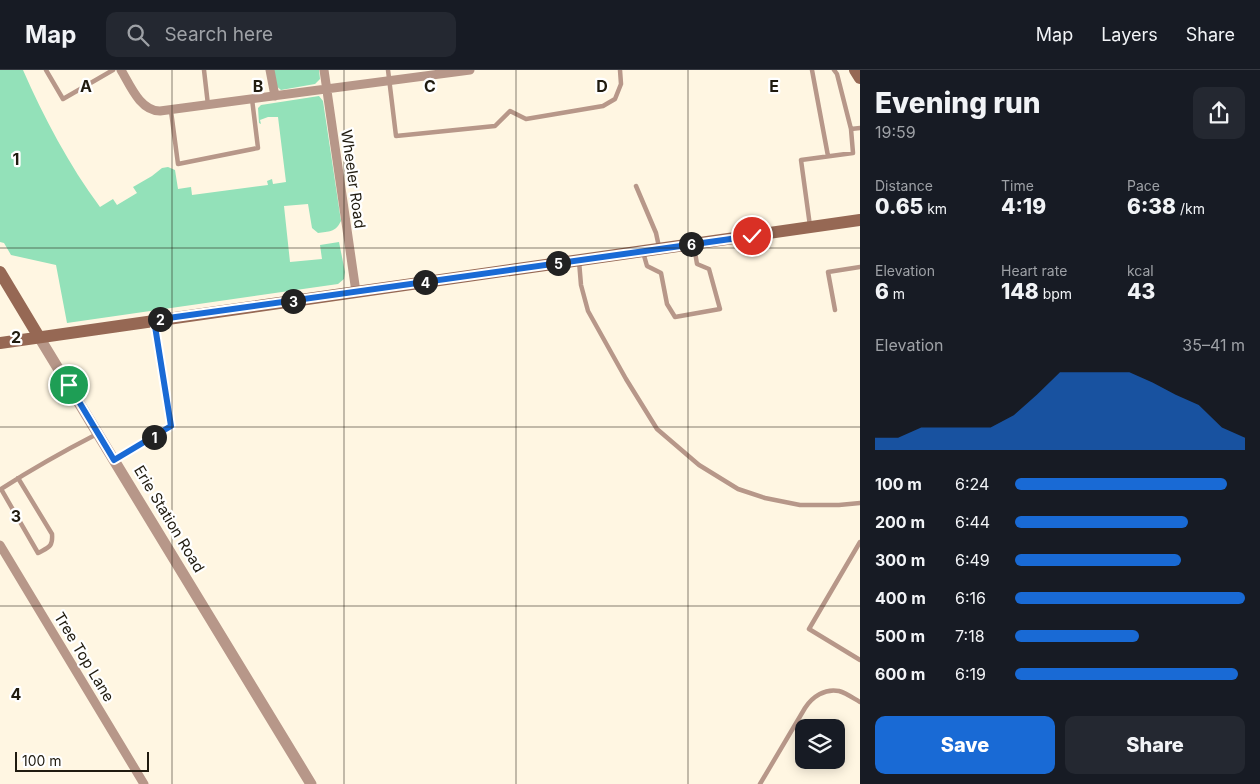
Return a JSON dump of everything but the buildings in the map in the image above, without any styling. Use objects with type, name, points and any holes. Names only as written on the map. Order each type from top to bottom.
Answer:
[{"type":"main road","points":[[855,70],[860,77]]},
{"type":"main road","points":[[0,342],[860,220]]},
{"type":"main road","name":"Erie Station Road","points":[[0,272],[39,337]]},
{"type":"street","points":[[121,70],[141,103],[146,108],[154,111],[389,81],[441,72],[470,70]]},
{"type":"street","points":[[270,70],[275,96]]},
{"type":"street","name":"Wheeler Road","points":[[324,70],[356,292]]},
{"type":"street","name":"Erie Station Road","points":[[39,337],[311,784]]},
{"type":"street","name":"Tree Top Lane","points":[[0,544],[144,784]]},
{"type":"lane","points":[[46,70],[63,99],[114,70]]},
{"type":"lane","points":[[204,70],[208,105]]},
{"type":"lane","points":[[388,70],[396,136],[495,126],[510,111],[526,119],[603,106],[616,99],[622,84],[620,70]]},
{"type":"lane","points":[[812,70],[828,156]]},
{"type":"lane","points":[[810,227],[801,160],[853,153],[851,129],[837,74],[834,70]]},
{"type":"lane","points":[[171,110],[178,164],[258,148],[252,99]]},
{"type":"lane","points":[[851,129],[860,128]]},
{"type":"lane","points":[[636,186],[656,233],[660,248]]},
{"type":"lane","points":[[643,251],[646,266],[662,273],[667,304],[675,316],[720,310],[708,269],[697,264],[693,244]]},
{"type":"lane","points":[[579,260],[581,285],[588,311],[656,429],[699,465],[738,488],[765,498],[800,505],[860,503]]},
{"type":"lane","points":[[835,310],[828,272],[860,267]]},
{"type":"lane","points":[[114,460],[171,426],[154,320]]},
{"type":"lane","points":[[18,478],[52,534],[53,542],[49,547],[38,553],[0,489],[42,463],[98,433]]},
{"type":"lane","points":[[860,542],[809,629],[860,660]]},
{"type":"lane","points":[[760,784],[805,708],[813,698],[824,692],[837,691],[860,702]]},
{"type":"green space","points":[[0,70],[23,70],[58,141],[100,207],[113,199],[117,205],[137,193],[133,187],[162,168],[168,167],[175,170],[178,189],[191,187],[192,195],[268,185],[267,181],[272,179],[273,184],[286,182],[278,117],[268,117],[260,120],[261,124],[259,123],[258,108],[261,105],[319,96],[323,101],[341,221],[334,230],[318,233],[312,228],[308,204],[284,206],[290,262],[322,259],[320,245],[339,242],[345,272],[344,279],[338,284],[67,323],[56,265],[11,255],[4,243],[0,242]]},
{"type":"green space","points":[[273,70],[319,70],[320,79],[315,84],[281,90],[275,85]]},
{"type":"route","points":[[69,385],[114,460],[171,426],[154,320],[752,236]]}]
